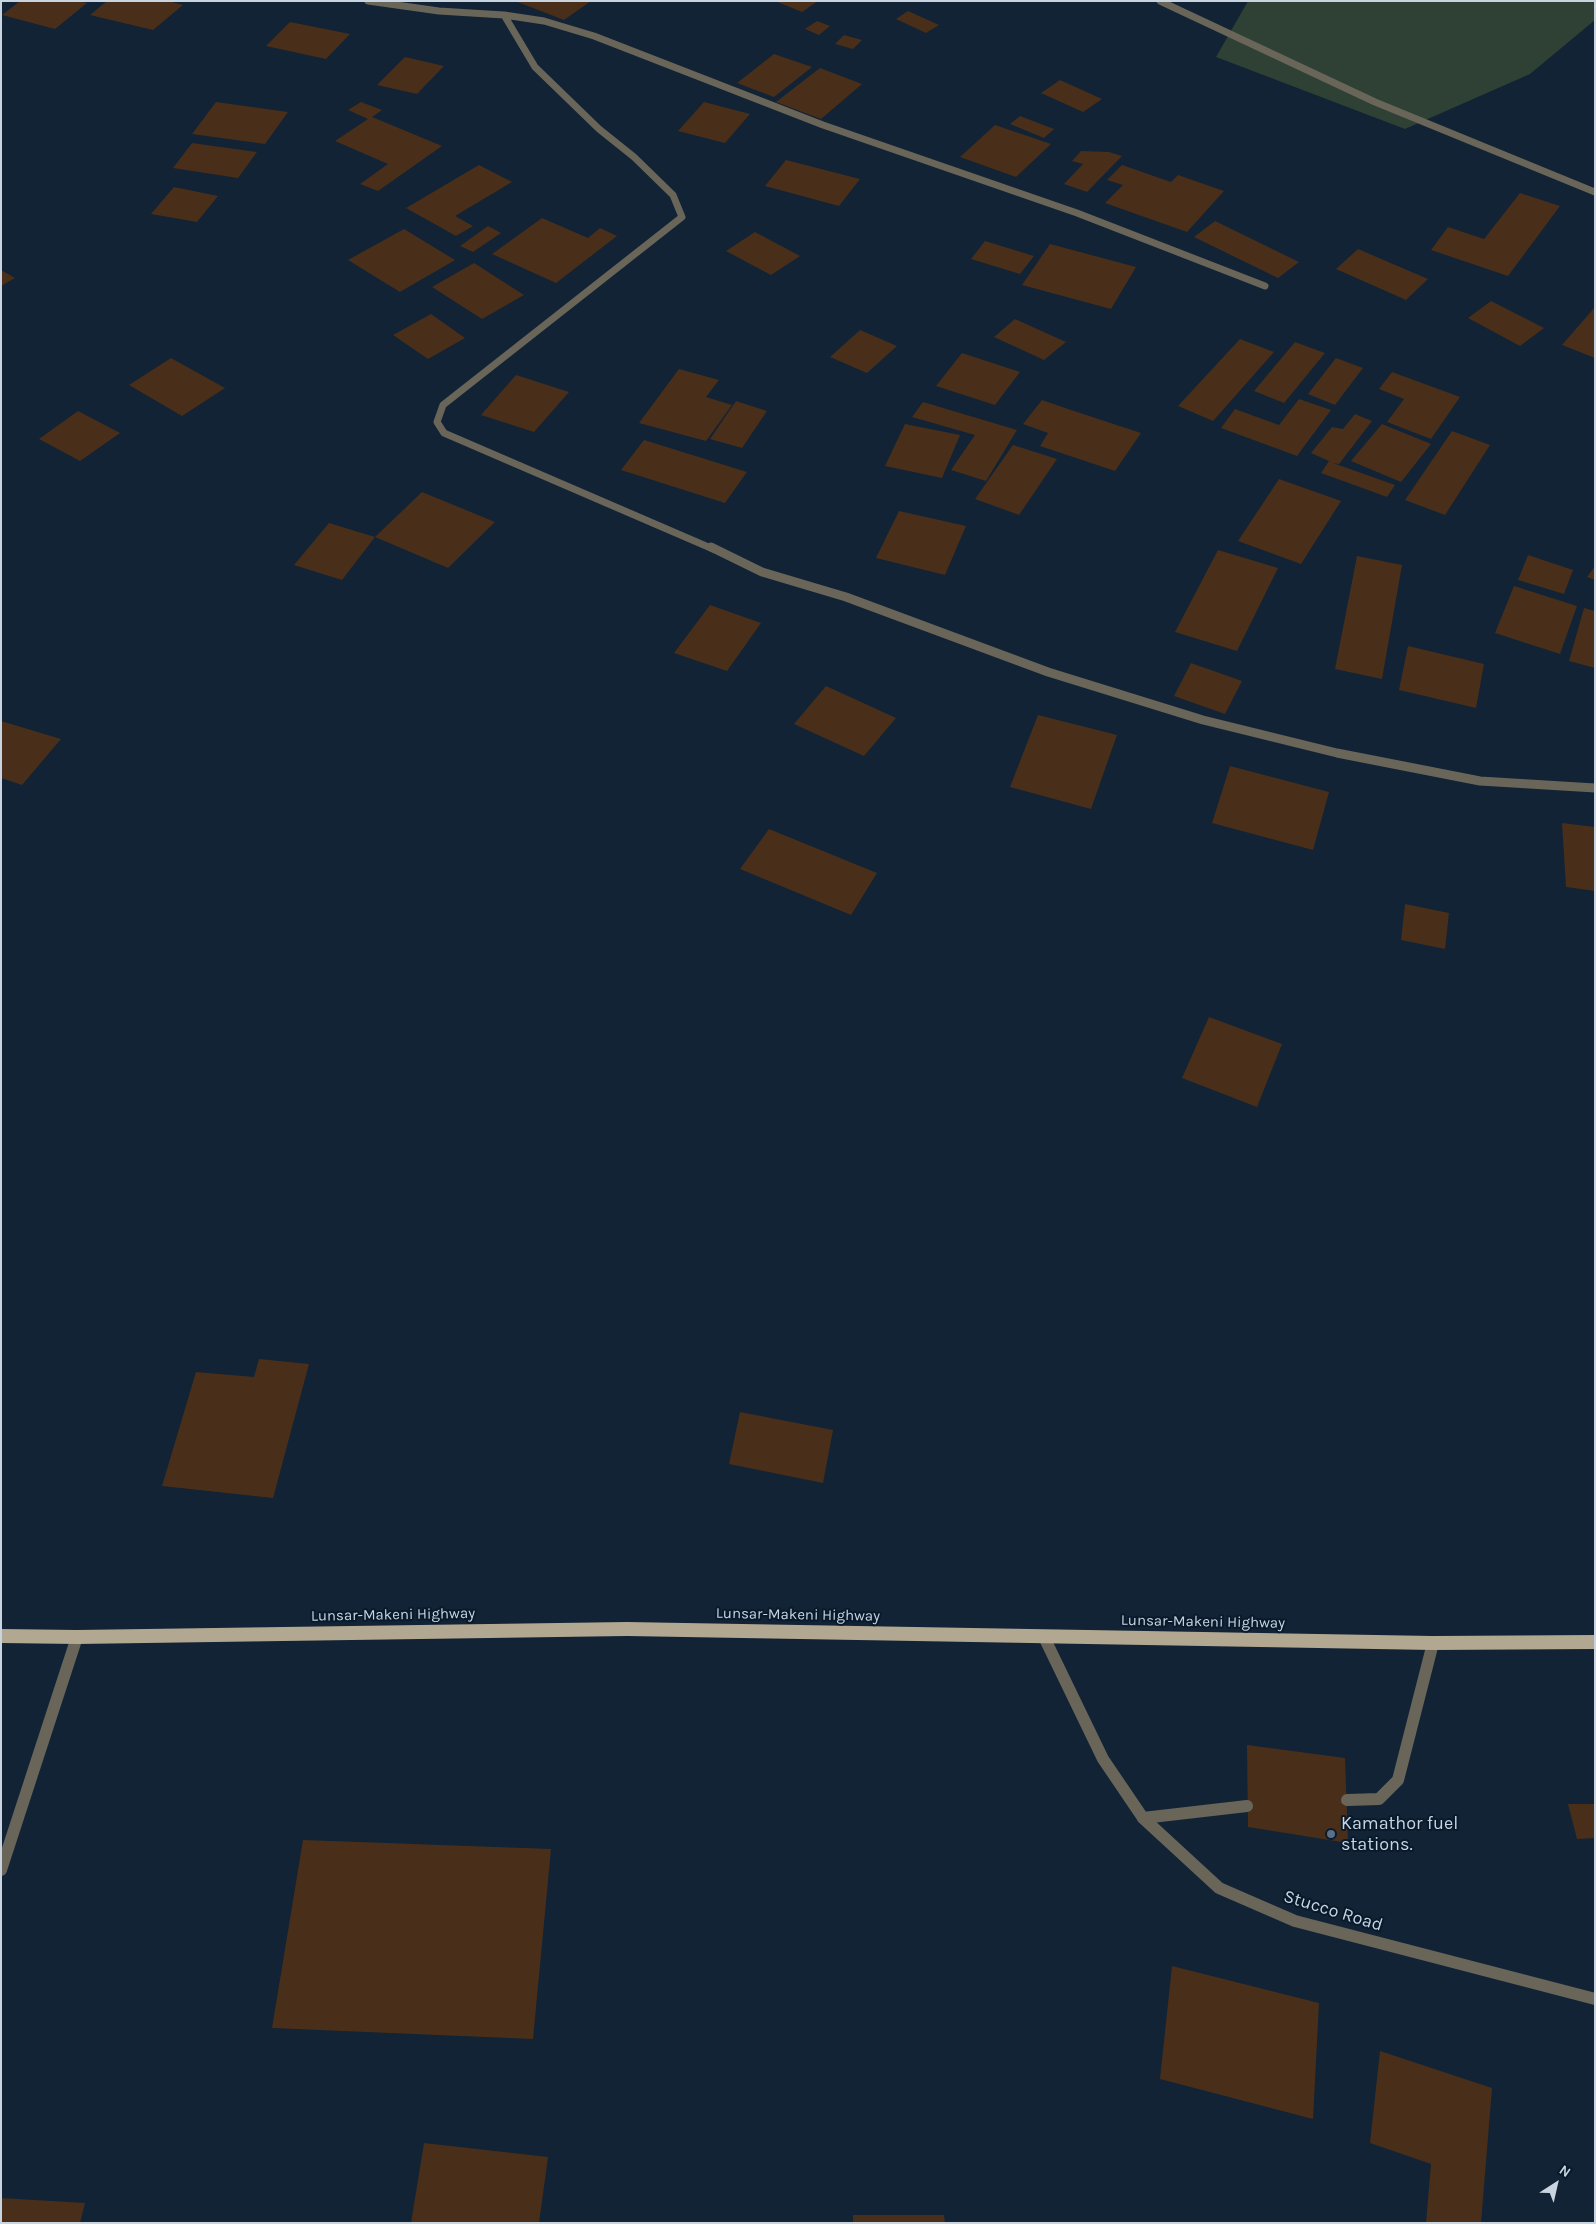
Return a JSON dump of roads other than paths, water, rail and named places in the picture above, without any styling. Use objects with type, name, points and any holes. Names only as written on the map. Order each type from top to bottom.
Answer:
[{"type":"main road","name":"Lunsar-Makeni Highway","points":[[1,1636],[77,1637],[627,1629],[1433,1643],[1595,1642]]},
{"type":"street","points":[[368,1],[396,3],[439,11],[504,14],[544,21],[594,36],[823,125],[1077,213],[1265,286]]},
{"type":"street","points":[[1160,1],[1299,67],[1484,149],[1595,192]]},
{"type":"street","points":[[504,14],[535,67],[599,129],[634,157],[673,195],[682,217],[443,406],[437,422],[444,432],[681,533],[762,572],[846,597],[1048,672],[1194,717],[1337,753],[1480,781],[1595,788]]},
{"type":"street","points":[[1,1870],[77,1637]]},
{"type":"street","name":"Stucco Road","points":[[1044,1637],[1103,1759],[1143,1818],[1219,1888],[1295,1921],[1595,1999]]},
{"type":"street","points":[[1347,1800],[1380,1799],[1398,1780],[1433,1643]]},
{"type":"street","points":[[1143,1818],[1247,1806]]},
{"type":"place","name":"Kamathor fuel stations.","points":[[1331,1834]]}]
